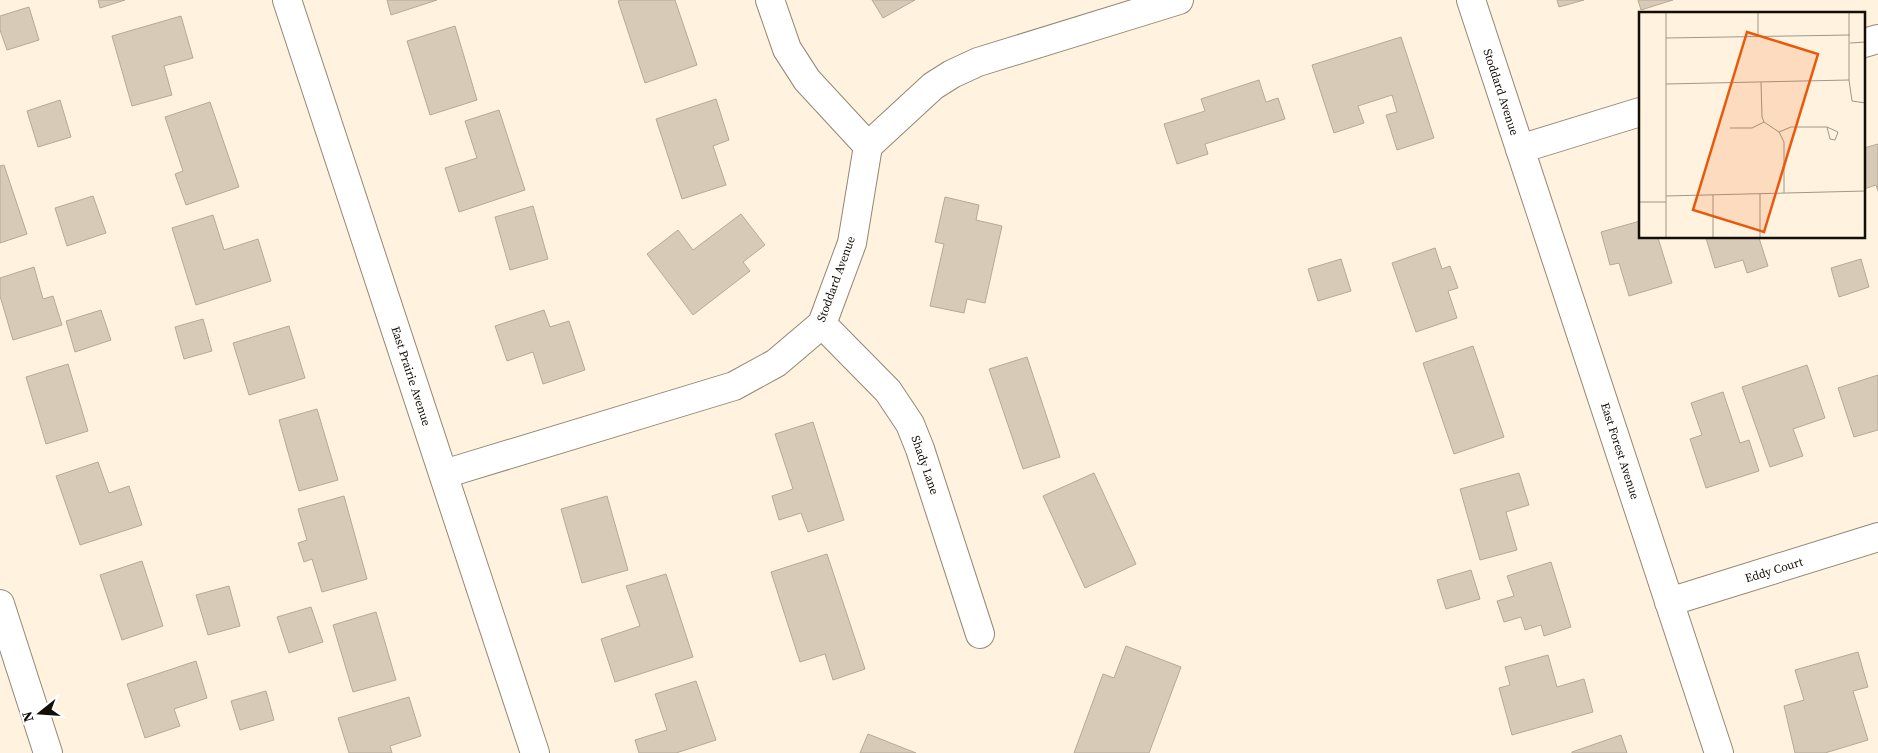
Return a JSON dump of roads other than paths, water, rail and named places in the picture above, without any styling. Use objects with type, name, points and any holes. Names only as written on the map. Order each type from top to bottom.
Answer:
[{"type":"street","name":"East Prairie Avenue","points":[[286,0],[535,753]]},
{"type":"street","points":[[770,0],[787,48],[806,80],[868,146],[933,86],[952,74],[978,62],[1180,0]]},
{"type":"street","name":"Stoddard Avenue","points":[[1471,0],[1520,149],[1639,112]]},
{"type":"street","name":"Stoddard Avenue","points":[[444,474],[734,386],[776,363],[822,324],[852,243],[868,146]]},
{"type":"street","name":"East Forest Avenue","points":[[1520,149],[1719,753]]},
{"type":"street","name":"Shady Lane","points":[[822,324],[888,391],[910,424],[920,449],[980,634]]},
{"type":"street","name":"Eddy Court","points":[[1669,602],[1878,537]]},
{"type":"street","points":[[0,604],[6,640],[48,753]]}]
